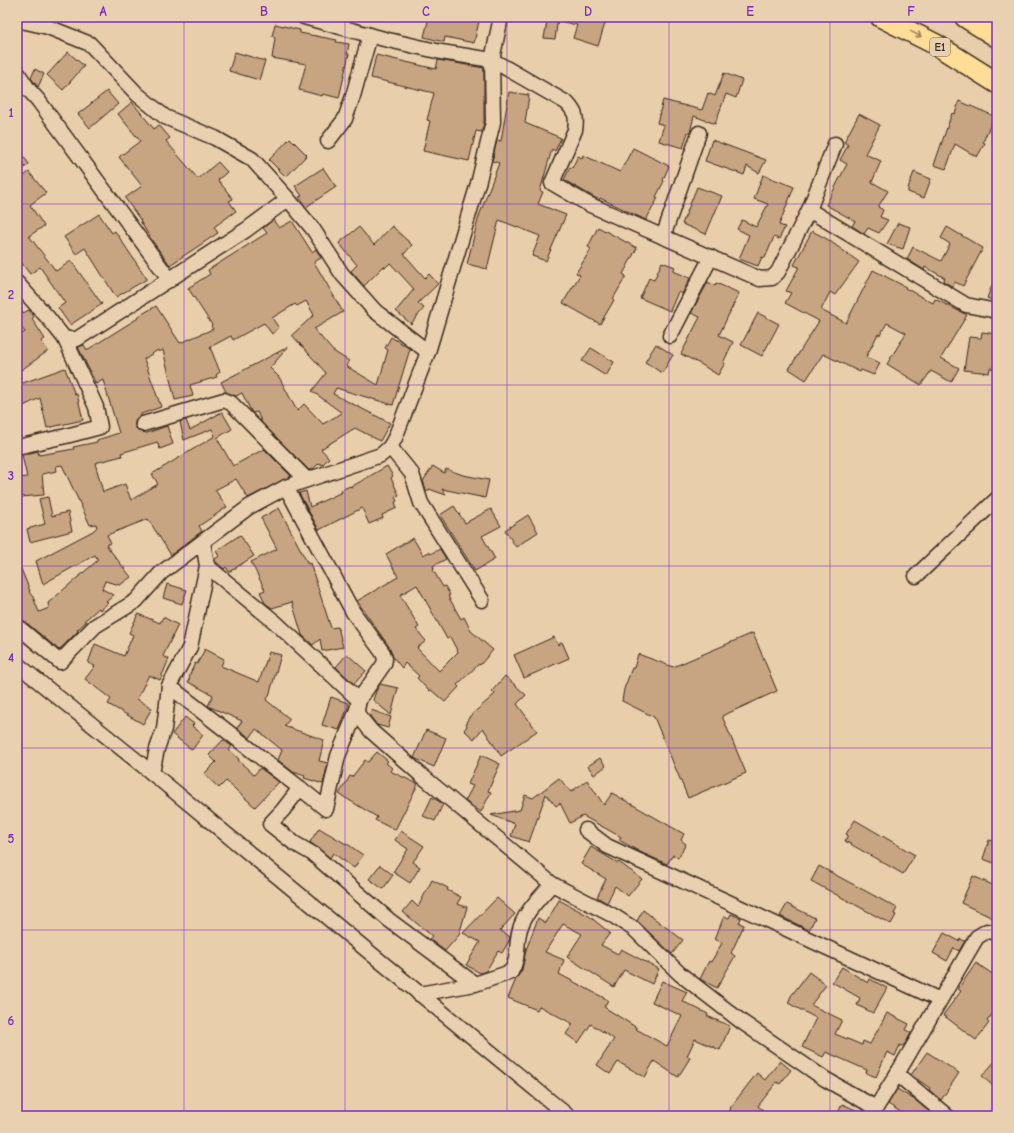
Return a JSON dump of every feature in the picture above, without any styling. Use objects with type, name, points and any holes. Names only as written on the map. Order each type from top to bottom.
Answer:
[{"type":"highway","name":"E1","points":[[881,17],[935,44],[997,83]]},
{"type":"highway","points":[[965,17],[997,37]]},
{"type":"street","points":[[304,17],[441,52],[492,60],[567,103],[575,112],[575,130],[552,183],[588,204],[760,278],[772,278],[782,266],[809,210],[835,144]]},
{"type":"street","points":[[17,626],[60,662],[96,626],[136,601],[161,573],[249,507],[286,487],[381,455],[390,447],[395,438],[428,352],[479,180],[493,122],[492,60],[500,17]]},
{"type":"street","points":[[17,20],[48,27],[90,44],[137,94],[165,117],[215,138],[252,159],[313,229],[342,274],[375,311],[428,352]]},
{"type":"street","points":[[328,141],[345,119],[370,35]]},
{"type":"street","points":[[17,72],[170,280]]},
{"type":"street","points":[[663,237],[699,133]]},
{"type":"street","points":[[65,339],[77,339],[246,230],[288,199]]},
{"type":"street","points":[[809,210],[966,305],[997,311]]},
{"type":"street","points":[[670,336],[711,258]]},
{"type":"street","points":[[17,447],[66,436],[100,426],[96,407],[65,339],[19,288]]},
{"type":"street","points":[[143,424],[224,400],[237,408],[307,480]]},
{"type":"street","points":[[390,447],[412,474],[421,503],[482,600]]},
{"type":"street","points":[[169,686],[326,809],[338,756],[358,705],[384,664],[385,659],[383,653],[353,612],[286,487]]},
{"type":"street","points":[[916,576],[997,498]]},
{"type":"street","points":[[152,773],[157,749],[164,729],[169,686],[190,647],[207,566],[203,542]]},
{"type":"street","points":[[207,566],[275,622],[358,705],[358,715],[372,731],[421,775],[552,884],[634,928],[680,974],[742,1022],[874,1112],[977,937],[987,932],[997,933]]},
{"type":"street","points":[[17,664],[152,773],[568,1116]]},
{"type":"street","points":[[300,788],[270,824],[294,843],[313,854],[389,920],[475,984]]},
{"type":"street","points":[[586,830],[607,846],[940,1000]]},
{"type":"street","points":[[420,994],[475,984],[511,972],[517,959],[519,931],[526,914],[552,884]]},
{"type":"street","points":[[897,1074],[947,1116]]},
{"type":"building","points":[[429,17],[480,17],[474,43],[445,37],[444,42],[424,37]]},
{"type":"building","points":[[548,17],[558,18],[555,39],[544,38]]},
{"type":"building","points":[[559,17],[607,17],[598,46],[573,38],[577,25],[559,21]]},
{"type":"building","points":[[275,24],[300,30],[300,33],[337,40],[336,42],[349,44],[347,54],[349,54],[339,98],[323,94],[322,96],[299,90],[306,64],[272,58],[275,38],[272,36]]},
{"type":"building","points":[[68,52],[84,66],[63,90],[47,75]]},
{"type":"building","points":[[235,52],[265,61],[259,80],[229,71]]},
{"type":"building","points":[[376,55],[436,69],[438,60],[484,68],[484,121],[482,132],[476,131],[469,161],[423,151],[430,121],[427,120],[434,93],[371,78]]},
{"type":"building","points":[[35,69],[44,74],[38,87],[31,78]]},
{"type":"building","points":[[724,73],[742,80],[736,98],[726,94],[715,124],[694,116],[690,132],[688,132],[683,148],[659,141],[664,125],[657,123],[663,100],[702,110],[708,93],[715,96]]},
{"type":"building","points":[[107,91],[118,104],[90,128],[78,114]]},
{"type":"building","points":[[509,92],[529,95],[525,123],[561,138],[555,151],[552,149],[540,191],[543,192],[538,204],[566,215],[546,261],[532,256],[540,236],[499,220],[487,269],[467,264],[479,216],[499,163],[492,161],[497,140],[501,141]]},
{"type":"building","points":[[959,101],[994,116],[983,142],[985,143],[977,157],[955,144],[946,169],[934,165],[952,113],[955,114]]},
{"type":"building","points":[[132,102],[154,129],[159,125],[170,138],[166,141],[198,179],[218,162],[227,172],[218,180],[233,199],[229,201],[236,211],[214,227],[218,233],[170,265],[153,242],[125,198],[142,186],[119,157],[140,141],[118,114]]},
{"type":"building","points":[[859,114],[880,125],[865,154],[881,161],[872,182],[888,191],[878,207],[883,210],[880,217],[888,220],[879,233],[868,228],[864,234],[852,226],[855,221],[826,205],[847,164],[840,160],[848,145],[844,142]]},
{"type":"building","points":[[290,138],[307,155],[286,177],[269,160]]},
{"type":"building","points":[[712,140],[766,160],[759,173],[747,166],[744,175],[705,161]]},
{"type":"building","points":[[17,148],[29,164],[17,173]]},
{"type":"building","points":[[633,148],[669,166],[656,197],[658,198],[646,220],[600,198],[599,200],[564,180],[570,167],[572,168],[578,156],[582,158],[583,155],[620,172]]},
{"type":"building","points":[[323,168],[336,187],[306,207],[299,197],[302,196],[295,186]]},
{"type":"building","points":[[29,172],[46,193],[30,205],[44,226],[29,236],[56,271],[71,261],[102,304],[70,325],[58,308],[65,303],[40,267],[30,274],[17,257],[17,190],[24,186],[19,180]]},
{"type":"building","points":[[914,172],[931,179],[924,198],[908,192]]},
{"type":"building","points":[[763,175],[794,187],[779,225],[785,227],[779,239],[774,237],[765,258],[762,257],[758,266],[739,259],[749,235],[737,229],[742,220],[756,227],[768,204],[754,199]]},
{"type":"building","points":[[697,187],[722,196],[706,234],[682,224]]},
{"type":"building","points":[[99,214],[112,233],[115,231],[147,279],[116,297],[85,248],[76,254],[64,237]]},
{"type":"building","points":[[273,220],[279,228],[292,221],[312,252],[316,249],[321,258],[314,262],[343,312],[314,329],[333,351],[349,361],[346,366],[378,385],[388,350],[385,348],[391,337],[410,349],[393,405],[336,388],[333,394],[390,423],[380,441],[355,428],[321,449],[329,458],[322,465],[319,463],[313,469],[309,470],[262,423],[257,412],[253,413],[251,411],[242,393],[236,396],[226,392],[221,382],[288,347],[270,368],[279,377],[297,411],[304,404],[323,424],[342,413],[312,391],[326,373],[292,335],[314,315],[306,301],[297,306],[295,304],[272,318],[279,328],[272,334],[264,323],[233,340],[231,336],[210,347],[220,372],[216,375],[217,377],[190,385],[193,396],[175,400],[163,350],[159,352],[158,350],[144,359],[161,407],[141,414],[135,422],[135,427],[141,432],[147,433],[167,426],[173,444],[160,449],[157,442],[121,453],[122,456],[95,463],[103,492],[125,484],[131,500],[158,484],[152,474],[215,436],[212,429],[184,440],[180,422],[186,420],[190,430],[222,412],[232,429],[217,438],[233,466],[264,449],[291,476],[248,498],[236,479],[215,490],[227,507],[199,526],[202,531],[171,555],[148,519],[107,535],[111,543],[106,545],[131,577],[120,585],[105,581],[102,589],[114,595],[100,610],[99,608],[84,621],[86,622],[59,650],[22,619],[17,618],[17,559],[30,591],[29,592],[33,597],[39,612],[49,608],[48,603],[98,560],[95,555],[43,584],[36,561],[93,531],[97,527],[96,524],[90,525],[62,465],[56,466],[57,471],[42,474],[44,495],[21,497],[20,478],[27,477],[22,455],[38,451],[39,455],[74,449],[73,447],[97,442],[97,440],[119,433],[103,380],[96,384],[78,347],[84,345],[87,350],[156,306],[180,343],[213,329],[211,326],[212,325],[188,288],[210,274],[208,270],[267,233],[263,228]]},
{"type":"building","points":[[898,223],[910,227],[903,249],[887,244]]},
{"type":"building","points":[[392,226],[412,245],[404,254],[425,278],[429,274],[438,284],[418,303],[424,308],[411,324],[396,311],[414,289],[390,263],[385,268],[384,266],[364,286],[351,271],[357,265],[339,243],[359,227],[374,245]]},
{"type":"building","points":[[598,227],[637,248],[623,274],[626,276],[600,324],[563,303],[580,275],[576,273],[591,249],[588,247]]},
{"type":"building","points":[[947,227],[983,248],[963,286],[955,282],[953,287],[943,281],[945,278],[925,267],[924,270],[907,259],[913,247],[941,261],[950,244],[941,238]]},
{"type":"building","points":[[812,231],[827,239],[859,262],[835,295],[830,292],[821,310],[846,323],[873,270],[933,303],[935,299],[967,315],[941,358],[959,368],[951,382],[931,371],[921,385],[887,364],[906,333],[887,323],[880,335],[878,334],[866,357],[880,363],[874,375],[861,370],[860,372],[823,354],[806,380],[789,369],[819,321],[785,303],[791,293],[786,291],[799,267],[794,265]]},
{"type":"building","points":[[662,262],[675,267],[673,271],[690,278],[682,294],[678,292],[670,311],[640,298],[649,278],[654,280]]},
{"type":"building","points":[[997,273],[997,302],[987,298]]},
{"type":"building","points":[[708,282],[715,286],[716,283],[739,293],[719,335],[733,342],[723,363],[725,363],[718,375],[681,354],[700,317],[691,313]]},
{"type":"building","points":[[17,304],[23,313],[29,310],[34,317],[32,319],[45,339],[41,341],[48,351],[17,373],[17,337],[25,332],[17,322]]},
{"type":"building","points":[[758,313],[779,324],[762,356],[741,345]]},
{"type":"building","points":[[982,332],[997,334],[997,369],[990,368],[989,373],[964,370],[969,337],[981,338]]},
{"type":"building","points":[[656,344],[673,355],[662,373],[645,362]]},
{"type":"building","points":[[591,348],[614,362],[606,376],[582,361]]},
{"type":"building","points":[[65,368],[75,395],[77,394],[83,420],[47,428],[40,398],[17,409],[17,385]]},
{"type":"building","points":[[387,466],[393,476],[391,478],[399,495],[395,497],[397,501],[395,502],[397,508],[382,515],[383,518],[369,524],[362,508],[319,530],[299,493],[306,491],[310,507],[342,492],[341,490],[350,486],[351,487]]},
{"type":"building","points":[[433,466],[444,473],[446,469],[463,475],[489,480],[485,498],[442,489],[446,495],[429,489],[427,492],[423,481]]},
{"type":"building","points":[[48,497],[52,516],[68,512],[72,531],[30,542],[27,529],[45,524],[39,499]]},
{"type":"building","points":[[454,506],[465,523],[491,509],[501,526],[482,536],[495,559],[475,571],[440,515]]},
{"type":"building","points":[[279,508],[308,564],[310,563],[331,628],[338,627],[343,647],[322,651],[320,639],[313,645],[302,635],[292,602],[272,608],[265,603],[260,592],[265,590],[251,562],[277,549],[261,518]]},
{"type":"building","points":[[528,515],[538,532],[516,547],[505,530]]},
{"type":"building","points":[[240,535],[254,556],[229,572],[226,567],[224,569],[215,561],[215,559],[219,556],[216,551]]},
{"type":"building","points":[[413,538],[423,555],[429,552],[430,554],[440,549],[446,559],[433,566],[433,570],[443,587],[445,586],[450,595],[448,596],[461,619],[464,617],[471,631],[493,650],[480,665],[479,664],[457,685],[459,687],[445,702],[431,690],[429,691],[417,678],[419,676],[405,663],[402,668],[393,657],[390,648],[357,601],[398,577],[386,554]],"holes":[[[417,585],[447,639],[450,637],[458,652],[439,671],[417,648],[426,641],[416,629],[419,627],[400,595]]]},
{"type":"building","points":[[167,584],[187,590],[182,604],[163,598]]},
{"type":"building","points":[[138,614],[160,623],[163,617],[178,625],[163,656],[169,659],[160,680],[149,675],[137,699],[152,708],[143,724],[108,704],[111,699],[85,679],[95,666],[88,663],[95,644],[124,656],[133,635],[129,633]]},
{"type":"building","points":[[753,633],[777,691],[722,716],[746,773],[688,798],[654,717],[622,701],[624,689],[632,668],[634,668],[638,654],[673,667]]},
{"type":"building","points":[[554,637],[558,645],[562,642],[569,658],[524,678],[514,655]]},
{"type":"building","points":[[205,649],[224,659],[221,666],[259,682],[269,652],[281,655],[269,696],[266,700],[290,719],[284,726],[324,740],[319,761],[328,763],[323,784],[304,778],[305,776],[293,772],[278,760],[282,750],[256,729],[250,738],[237,728],[242,721],[208,706],[213,695],[188,682],[195,663],[197,664]]},
{"type":"building","points":[[347,654],[366,671],[354,684],[336,667]]},
{"type":"building","points":[[505,676],[526,695],[517,704],[537,731],[501,756],[483,728],[474,739],[464,730],[467,726],[466,724],[468,723],[466,722],[469,717],[495,694],[492,691]]},
{"type":"building","points":[[380,684],[398,688],[391,715],[373,700]]},
{"type":"building","points":[[331,697],[348,703],[348,707],[339,730],[322,725]]},
{"type":"building","points":[[371,710],[391,717],[388,728],[377,725],[370,716]]},
{"type":"building","points":[[185,717],[194,724],[192,726],[203,735],[192,750],[172,734]]},
{"type":"building","points":[[426,730],[446,738],[434,767],[414,758]]},
{"type":"building","points":[[223,740],[232,746],[229,750],[254,775],[260,768],[279,782],[255,807],[226,781],[219,788],[204,774],[216,762],[209,755]]},
{"type":"building","points":[[377,752],[388,761],[386,763],[392,768],[390,771],[418,784],[395,830],[375,820],[377,817],[339,794],[350,776],[352,777],[365,760],[368,762]]},
{"type":"building","points":[[481,755],[500,764],[488,791],[491,792],[481,812],[465,801],[473,786],[468,784]]},
{"type":"building","points":[[600,758],[606,766],[594,775],[588,766]]},
{"type":"building","points":[[559,778],[571,792],[587,780],[604,805],[612,793],[684,834],[681,840],[686,844],[678,858],[673,855],[667,864],[640,852],[619,840],[621,837],[583,816],[570,823],[560,803],[556,806],[546,794],[529,842],[511,836],[515,824],[491,815],[520,810],[525,795],[533,798]]},
{"type":"building","points":[[432,797],[443,804],[435,821],[423,816]]},
{"type":"building","points":[[855,820],[915,855],[903,874],[845,841],[848,835],[846,834]]},
{"type":"building","points":[[319,828],[346,843],[363,855],[354,868],[333,853],[330,858],[310,842]]},
{"type":"building","points":[[401,831],[424,846],[413,862],[420,867],[410,883],[393,872],[408,849],[395,840]]},
{"type":"building","points":[[989,840],[997,842],[997,864],[983,859]]},
{"type":"building","points":[[591,847],[618,863],[619,862],[642,879],[628,896],[615,886],[607,903],[597,897],[606,879],[581,864]]},
{"type":"building","points":[[380,865],[393,875],[383,889],[369,879]]},
{"type":"building","points":[[819,866],[897,908],[894,914],[896,915],[891,924],[811,881]]},
{"type":"building","points":[[973,876],[997,887],[997,920],[961,903]]},
{"type":"building","points":[[432,880],[461,897],[457,904],[467,907],[459,935],[445,951],[429,939],[432,936],[403,912],[412,901],[418,907]]},
{"type":"building","points":[[497,898],[515,914],[500,930],[510,937],[502,953],[498,951],[486,971],[480,973],[466,965],[480,942],[463,933]]},
{"type":"building","points":[[559,900],[589,916],[610,933],[601,945],[618,954],[621,949],[659,969],[652,984],[624,970],[614,987],[567,957],[582,934],[563,924],[545,952],[564,960],[559,974],[608,1000],[604,1007],[637,1028],[636,1029],[667,1046],[682,1016],[652,1002],[662,981],[687,992],[682,1001],[708,1014],[707,1016],[730,1026],[720,1050],[695,1039],[687,1056],[690,1058],[678,1077],[654,1061],[645,1077],[618,1062],[610,1074],[597,1065],[614,1039],[591,1024],[578,1043],[566,1034],[573,1024],[539,1006],[537,1010],[508,998],[516,979],[522,970],[526,950],[538,918],[546,923]]},
{"type":"building","points":[[787,904],[815,918],[809,930],[780,916]]},
{"type":"building","points":[[643,910],[683,940],[672,954],[637,921]]},
{"type":"building","points":[[731,914],[741,918],[739,923],[744,925],[731,953],[735,956],[717,988],[700,979],[709,961],[711,962],[722,943],[715,939],[724,916],[729,918]]},
{"type":"building","points":[[944,933],[959,941],[960,939],[965,941],[959,951],[954,948],[947,961],[933,953]]},
{"type":"building","points":[[976,963],[997,977],[997,1008],[987,1021],[989,1023],[976,1040],[943,1015],[961,991],[958,989]]},
{"type":"building","points":[[842,967],[868,983],[870,979],[887,988],[873,1013],[857,1005],[860,998],[832,982]]},
{"type":"building","points":[[809,972],[826,985],[811,1005],[842,1020],[835,1034],[862,1045],[863,1041],[870,1044],[887,1013],[909,1024],[906,1030],[911,1033],[905,1044],[902,1046],[900,1045],[895,1056],[887,1052],[876,1077],[866,1073],[867,1070],[826,1052],[823,1057],[802,1047],[816,1018],[788,1003],[791,996]]},
{"type":"building","points":[[927,1052],[959,1073],[941,1100],[929,1090],[930,1088],[911,1075]]},
{"type":"building","points":[[997,1059],[997,1080],[992,1085],[982,1076]]},
{"type":"building","points":[[780,1061],[791,1070],[780,1084],[777,1082],[758,1106],[770,1116],[725,1116],[757,1073],[765,1080]]},
{"type":"building","points":[[897,1089],[915,1100],[932,1114],[930,1116],[907,1116],[888,1104]]},
{"type":"building","points":[[842,1104],[863,1113],[863,1116],[837,1116]]}]
